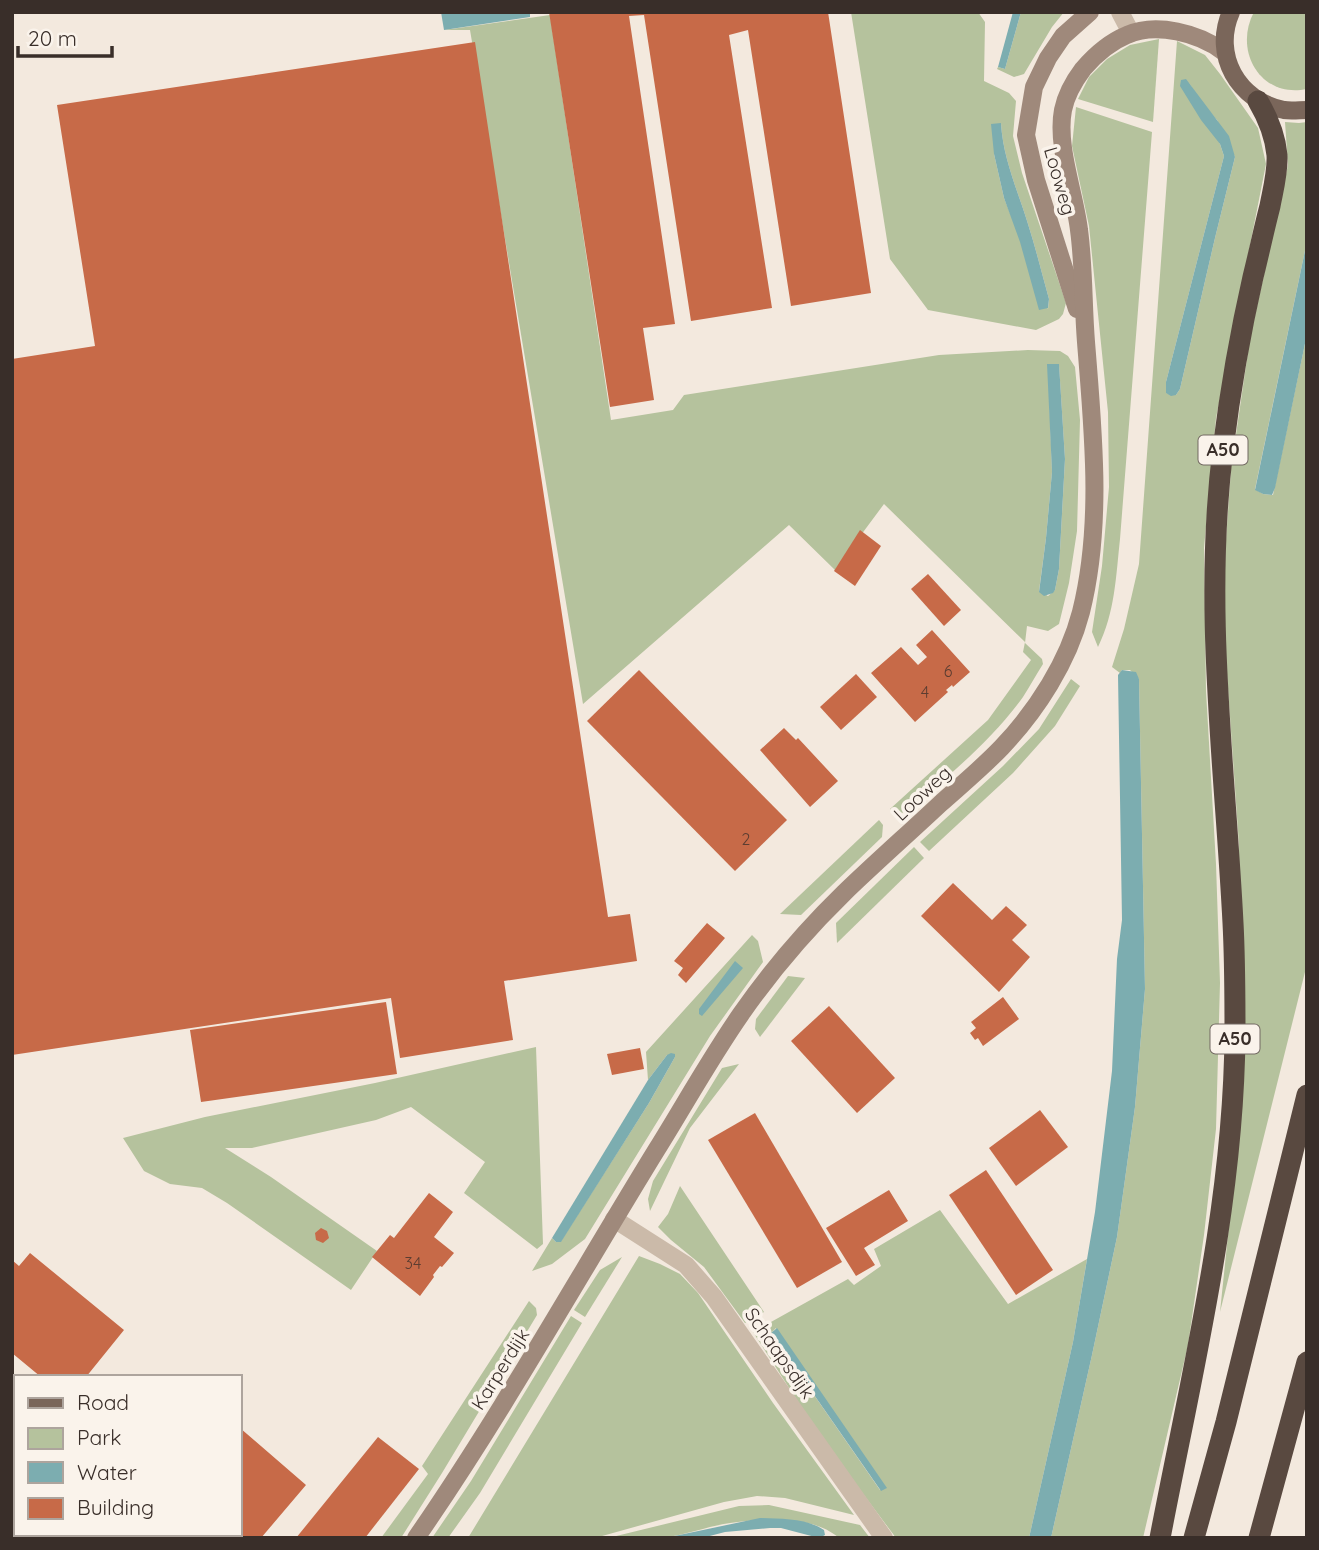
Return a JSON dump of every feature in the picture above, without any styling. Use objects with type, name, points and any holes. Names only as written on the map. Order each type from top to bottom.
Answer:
[{"type":"highway","name":"A50","points":[[1160,1538],[1217,1247],[1232,1108],[1235,1036],[1234,927],[1218,698],[1214,606],[1215,543],[1218,490],[1235,367],[1274,187],[1277,159],[1272,130],[1258,100]]},
{"type":"highway","points":[[1194,1538],[1226,1422],[1307,1095]]},
{"type":"highway","points":[[1259,1538],[1307,1362]]},
{"type":"main road","points":[[1231,12],[1226,22],[1224,52],[1237,81],[1258,100],[1284,110],[1307,110]]},
{"type":"street","name":"Looweg","points":[[1086,336],[1036,180],[1026,135],[1034,87],[1048,58],[1063,36],[1090,12]]},
{"type":"street","points":[[1120,12],[1131,33]]},
{"type":"street","name":"Looweg","points":[[614,1219],[741,1014],[772,973],[842,895],[999,750],[1025,721],[1046,690],[1069,646],[1080,615],[1088,571],[1096,481],[1079,230],[1061,135],[1063,109],[1074,81],[1088,63],[1105,47],[1131,33],[1158,30],[1184,33],[1213,43],[1224,52]]},
{"type":"street","name":"Karperdijk","points":[[416,1538],[455,1482],[614,1219]]},
{"type":"street","name":"Schaapsdijk","points":[[614,1219],[686,1265],[714,1297],[884,1538]]},
{"type":"green space","points":[[851,12],[978,12],[985,22],[984,81],[1009,93],[1016,101],[1013,136],[1022,173],[1066,303],[1063,314],[1059,319],[1036,330],[928,310],[890,259]],"holes":[[[1001,123],[1002,136],[1049,299],[1048,309],[1004,198],[994,154]]]},
{"type":"green space","points":[[1021,12],[1064,12],[1024,74],[1014,77],[997,69],[1005,69]]},
{"type":"green space","points":[[1254,12],[1307,12],[1307,89],[1276,87],[1255,69],[1247,42],[1248,27]]},
{"type":"green space","points":[[550,15],[611,420],[673,410],[684,395],[939,355],[1060,351],[1068,356],[1075,367],[1080,420],[1077,531],[1059,624],[1048,631],[1027,626],[1025,643],[1042,659],[1043,664],[1023,697],[983,744],[906,813],[890,809],[988,720],[1031,660],[1023,652],[1025,642],[884,504],[835,570],[789,525],[583,704],[470,30],[444,30]],"holes":[[[1048,364],[1059,365],[1065,459],[1059,569],[1055,590],[1048,596],[1039,591],[1052,472]]]},
{"type":"green space","points":[[1159,39],[1153,122],[1078,99],[1089,77],[1107,59],[1130,45]]},
{"type":"green space","points":[[1177,41],[1205,55],[1220,74],[1258,128],[1266,164],[1216,418],[1204,548],[1206,691],[1220,983],[1216,1129],[1188,1345],[1143,1538],[1051,1538],[1117,1237],[1135,1107],[1145,989],[1139,679],[1130,670],[1122,670],[1120,673],[1112,667],[1139,564]],"holes":[[[1189,83],[1217,120],[1235,157],[1180,389],[1176,395],[1166,393],[1166,382],[1224,156]]]},
{"type":"green space","points":[[1076,107],[1152,132],[1117,567],[1108,621],[1098,647],[1092,632],[1102,566],[1109,487],[1108,412],[1089,226],[1072,146]]},
{"type":"green space","points":[[1285,122],[1307,122],[1307,241],[1255,489],[1263,494],[1273,495],[1307,334],[1307,964],[1220,1312],[1240,1120],[1239,845],[1223,617],[1226,540],[1231,469],[1250,338],[1288,165]]},
{"type":"green space","points":[[1071,679],[1080,686],[1055,726],[1013,773],[929,851],[920,842],[1039,729]]},
{"type":"green space","points":[[879,820],[883,825],[882,837],[801,915],[780,914]]},
{"type":"green space","points":[[914,847],[924,858],[837,943],[836,923]]},
{"type":"green space","points":[[752,935],[758,941],[763,962],[710,1036],[585,1239],[552,1264],[532,1271],[552,1238],[556,1242],[561,1241],[649,1103],[675,1057],[667,1055],[648,1080],[646,1052]]},
{"type":"green space","points":[[788,976],[805,978],[760,1037],[755,1029],[756,1019]]},
{"type":"green space","points":[[536,1047],[543,1244],[537,1249],[464,1193],[485,1162],[411,1107],[376,1120],[252,1148],[225,1148],[377,1251],[351,1290],[202,1188],[170,1184],[144,1171],[123,1138],[205,1117]]},
{"type":"green space","points":[[739,1064],[690,1128],[650,1211],[648,1199],[653,1181],[722,1068]]},
{"type":"green space","points":[[680,1186],[764,1312],[745,1323],[704,1267],[658,1227],[668,1214]]},
{"type":"green space","points":[[940,1210],[1008,1304],[1087,1259],[1073,1342],[1029,1538],[896,1538],[822,1439],[753,1332],[848,1279],[854,1285],[881,1266],[874,1249]],"holes":[[[776,1328],[886,1488],[880,1490],[771,1333]]]},
{"type":"green space","points":[[639,1256],[680,1274],[698,1293],[854,1515],[785,1498],[757,1496],[724,1502],[595,1538],[468,1538]]},
{"type":"green space","points":[[622,1257],[585,1317],[574,1310],[600,1270]]},
{"type":"green space","points":[[529,1301],[536,1308],[537,1315],[442,1473],[401,1538],[381,1538],[428,1474],[422,1466]]},
{"type":"green space","points":[[571,1316],[582,1323],[480,1493],[448,1538],[432,1538],[471,1481]]},
{"type":"green space","points":[[769,1505],[860,1525],[870,1538],[839,1538],[816,1525],[772,1519],[730,1523],[661,1538],[608,1538],[739,1506]]},
{"type":"water","points":[[441,12],[530,12],[530,17],[444,30]]},
{"type":"water","points":[[1013,12],[1021,12],[1005,69],[998,67]]},
{"type":"water","points":[[1186,79],[1229,136],[1235,157],[1180,389],[1176,395],[1171,396],[1166,393],[1166,382],[1224,156],[1220,144],[1180,86],[1181,80]]},
{"type":"water","points":[[1001,123],[1008,162],[1049,299],[1048,308],[1039,310],[1020,242],[1004,198],[994,154],[991,124]]},
{"type":"water","points":[[1307,241],[1307,334],[1275,488],[1272,495],[1263,494],[1255,490]]},
{"type":"water","points":[[1047,364],[1059,364],[1065,459],[1059,569],[1055,590],[1044,596],[1039,592],[1052,472]]},
{"type":"water","points":[[1122,670],[1136,672],[1139,679],[1145,989],[1135,1107],[1117,1237],[1051,1538],[1029,1538],[1073,1342],[1095,1212],[1112,1071],[1117,959],[1122,920],[1118,675]]},
{"type":"water","points":[[735,961],[743,968],[702,1016],[699,1009]]},
{"type":"water","points":[[671,1053],[675,1054],[675,1057],[649,1103],[561,1242],[556,1242],[552,1238],[648,1080]]},
{"type":"water","points":[[777,1328],[887,1488],[881,1491],[771,1333]]},
{"type":"water","points":[[760,1518],[809,1523],[824,1530],[825,1535],[819,1538],[781,1528],[770,1528],[725,1532],[702,1538],[665,1538]]},
{"type":"building","points":[[549,12],[828,12],[871,293],[791,306],[748,30],[729,35],[772,308],[691,321],[644,15],[629,16],[675,324],[643,328],[654,400],[610,407]]},
{"type":"building","points":[[475,42],[608,917],[630,914],[637,961],[504,981],[513,1040],[400,1058],[391,998],[12,1055],[12,359],[95,346],[57,105]]},
{"type":"building","points":[[860,530],[881,546],[855,586],[834,571]]},
{"type":"building","points":[[928,574],[961,610],[944,626],[911,589]]},
{"type":"building","points":[[932,630],[970,672],[946,690],[948,692],[915,722],[871,673],[901,647],[918,665],[927,657],[916,645]]},
{"type":"building","points":[[639,670],[787,820],[735,871],[587,721]]},
{"type":"building","points":[[856,674],[877,697],[841,730],[820,707]]},
{"type":"building","points":[[784,728],[796,740],[798,738],[838,781],[810,807],[760,750]]},
{"type":"building","points":[[953,883],[992,920],[1006,906],[1027,925],[1012,940],[1030,957],[999,992],[921,916]]},
{"type":"building","points":[[707,923],[725,938],[686,983],[678,975],[683,968],[674,961]]},
{"type":"building","points":[[1003,997],[1019,1019],[983,1046],[978,1038],[975,1040],[970,1033],[976,1028],[971,1022]]},
{"type":"building","points":[[386,1002],[397,1074],[201,1102],[190,1030]]},
{"type":"building","points":[[829,1006],[895,1078],[857,1113],[791,1041]]},
{"type":"building","points":[[640,1048],[644,1069],[612,1075],[607,1054]]},
{"type":"building","points":[[1040,1110],[1068,1147],[1016,1186],[989,1148]]},
{"type":"building","points":[[755,1113],[842,1262],[797,1288],[708,1140]]},
{"type":"building","points":[[986,1170],[1053,1270],[1016,1295],[949,1195]]},
{"type":"building","points":[[889,1190],[908,1221],[864,1248],[875,1265],[856,1276],[826,1228]]},
{"type":"building","points":[[429,1193],[453,1212],[434,1237],[454,1253],[440,1266],[420,1296],[372,1257],[390,1235],[394,1238]]},
{"type":"building","points":[[321,1228],[327,1231],[329,1238],[323,1243],[316,1240],[315,1233]]},
{"type":"building","points":[[30,1253],[124,1330],[88,1375],[39,1375],[12,1353],[12,1260],[19,1266]]},
{"type":"building","points":[[242,1430],[306,1485],[261,1538],[234,1536],[242,1536]]},
{"type":"building","points":[[378,1437],[419,1469],[365,1538],[296,1538]]}]
